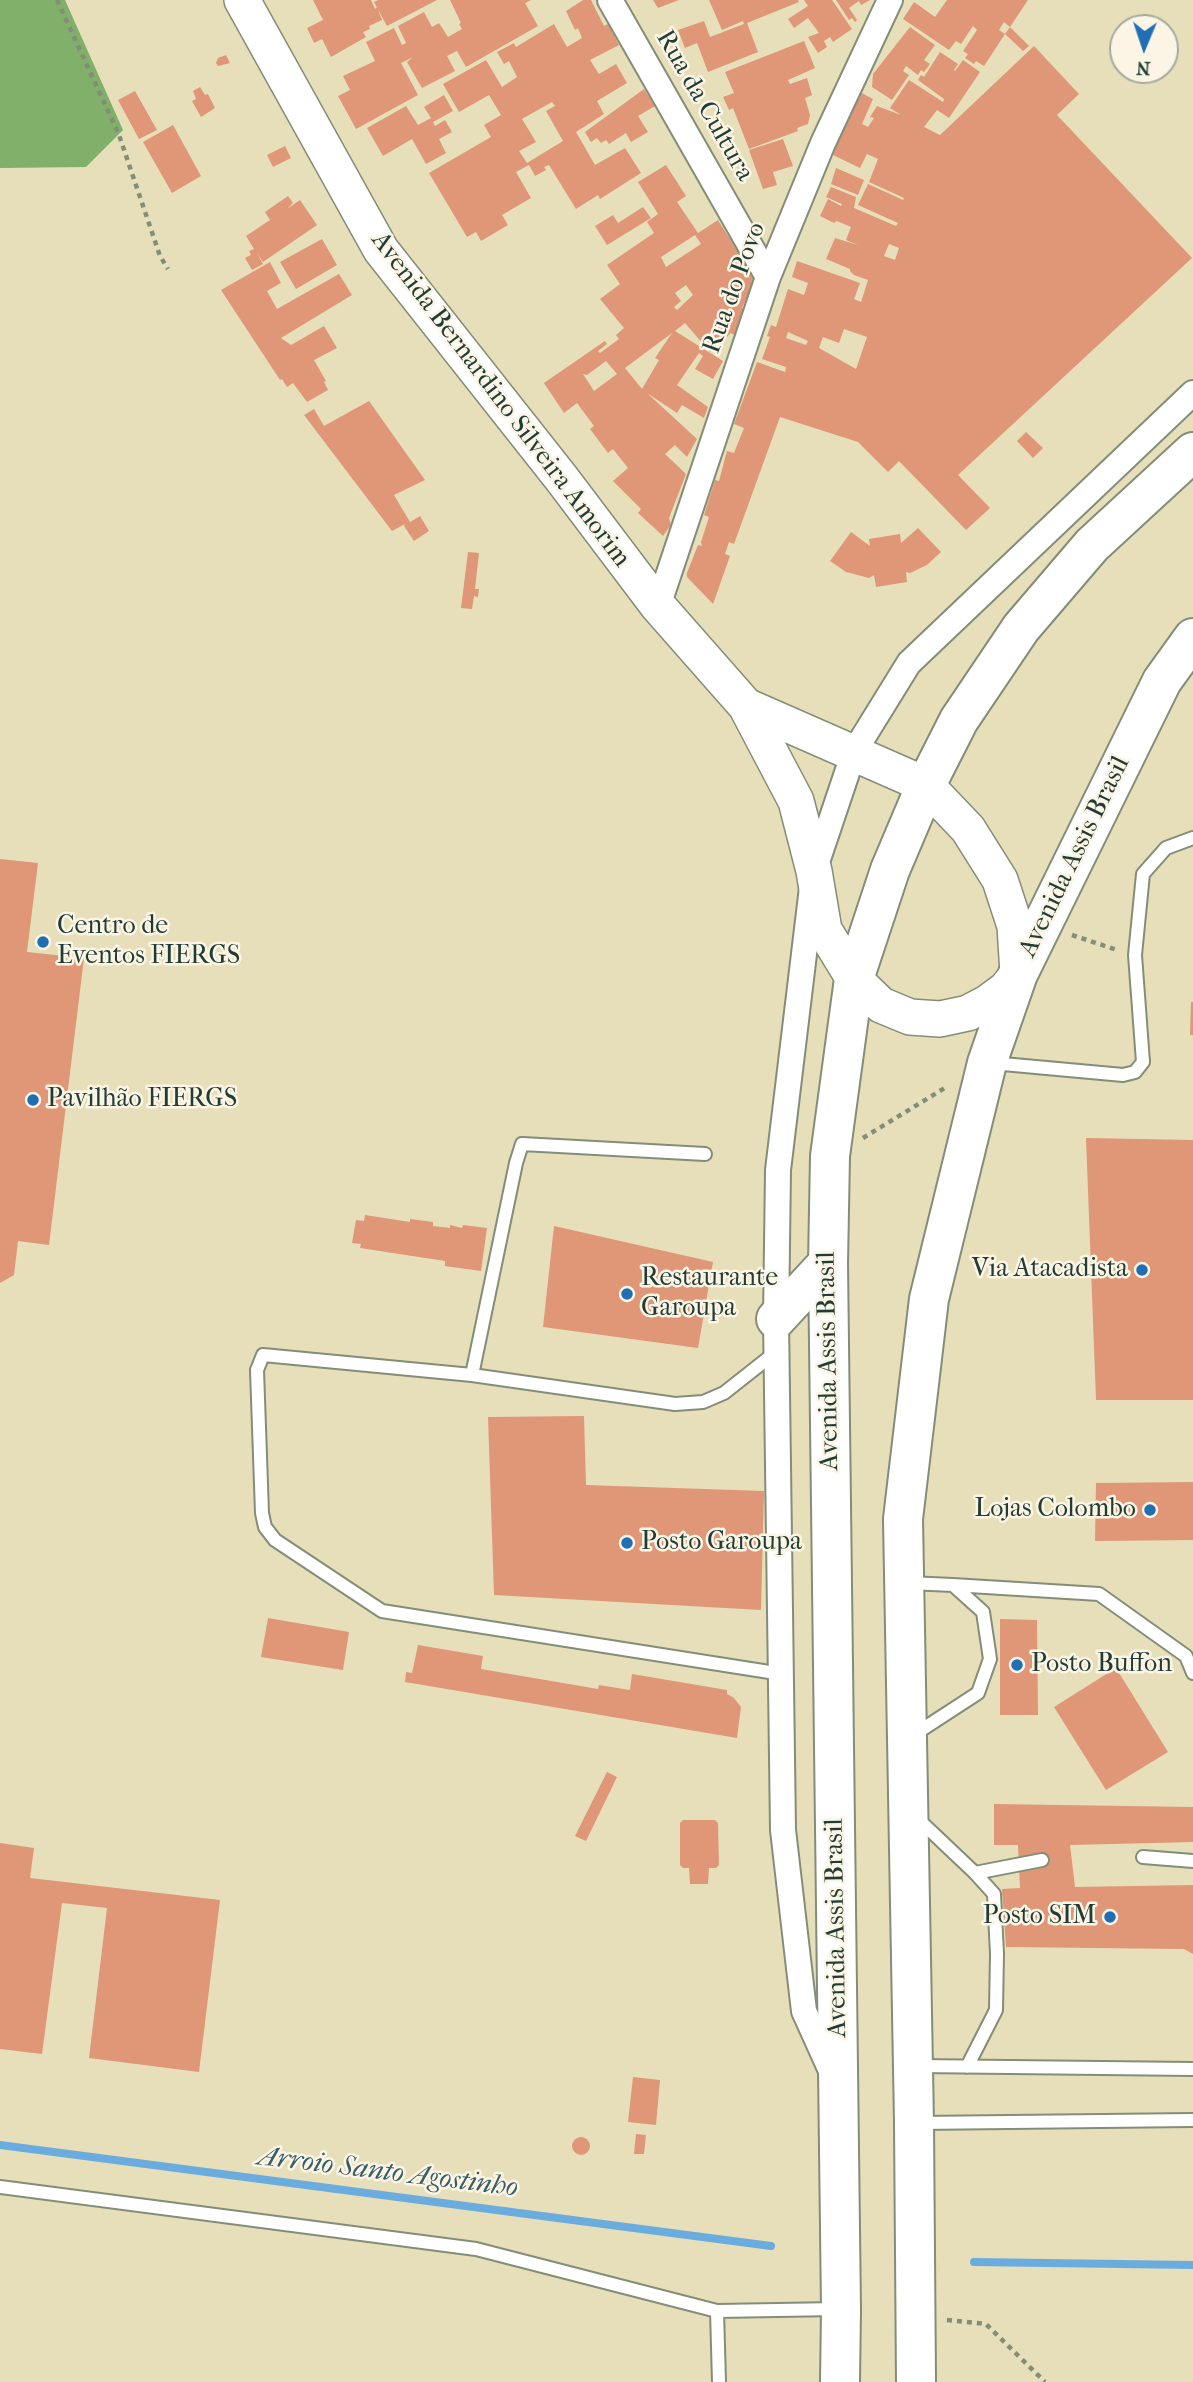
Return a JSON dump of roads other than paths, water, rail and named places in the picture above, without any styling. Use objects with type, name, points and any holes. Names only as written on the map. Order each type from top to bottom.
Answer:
[{"type":"main road","name":"Avenida Bernardino Silveira Amorim","points":[[242,0],[381,250],[562,479],[657,606],[746,706],[796,801],[814,871],[824,930],[855,979],[881,1005],[910,1017],[940,1019],[968,1013],[1006,989],[1018,974],[1015,926],[1000,880],[968,829],[926,785],[746,706]]},
{"type":"main road","name":"Avenida Assis Brasil","points":[[840,2382],[839,2088],[828,1263],[830,1156],[855,979],[890,870],[926,785],[959,720],[1021,628],[1092,545],[1193,452]]},
{"type":"main road","name":"Avenida Assis Brasil","points":[[916,2382],[914,2123],[902,1519],[929,1299],[987,1063],[1018,974],[1161,681],[1193,638]]},
{"type":"main road","points":[[776,1335],[828,1263]]},
{"type":"street","name":"Rua da Cultura","points":[[610,0],[768,277]]},
{"type":"street","name":"Rua do Povo","points":[[657,606],[768,277],[823,143],[890,0]]},
{"type":"street","points":[[839,2088],[804,2011],[783,1830],[776,1335],[778,1170],[814,871],[854,752],[909,663],[1193,393]]},
{"type":"lane","points":[[987,1063],[1123,1075],[1135,1072],[1143,1062],[1135,955],[1143,874],[1166,848],[1193,838]]},
{"type":"lane","points":[[472,1375],[522,1144],[705,1154]]},
{"type":"lane","points":[[776,1335],[724,1393],[703,1402],[675,1404],[472,1375],[263,1355],[257,1370],[262,1513],[265,1527],[275,1539],[383,1611],[782,1674]]},
{"type":"lane","points":[[904,1583],[1099,1594],[1186,1656],[1193,1673]]},
{"type":"lane","points":[[907,1740],[978,1693],[990,1659],[983,1612],[953,1585]]},
{"type":"lane","points":[[908,1810],[994,1894],[998,1954],[996,2010],[967,2067]]},
{"type":"lane","points":[[1143,1857],[1193,1861]]},
{"type":"lane","points":[[975,1873],[1042,1860]]},
{"type":"lane","points":[[913,2066],[1193,2069]]},
{"type":"lane","points":[[914,2123],[1193,2120]]},
{"type":"lane","points":[[0,2187],[476,2249],[717,2311],[841,2309]]},
{"type":"lane","points":[[717,2311],[719,2382]]},
{"type":"waterway","name":"Arroio Santo Agostinho","points":[[0,2145],[771,2246]]},
{"type":"waterway","points":[[974,2262],[1193,2265]]},
{"type":"place","name":"Centro de Eventos FIERGS","points":[[43,942]]},
{"type":"place","name":"Pavilhão FIERGS","points":[[33,1100]]},
{"type":"place","name":"Via Atacadista","points":[[1142,1270]]},
{"type":"place","name":"Restaurante Garoupa","points":[[627,1294]]},
{"type":"place","name":"Lojas Colombo","points":[[1150,1510]]},
{"type":"place","name":"Posto Garoupa","points":[[627,1543]]},
{"type":"place","name":"Posto Buffon","points":[[1017,1665]]},
{"type":"place","name":"Posto SIM","points":[[1110,1917]]}]
